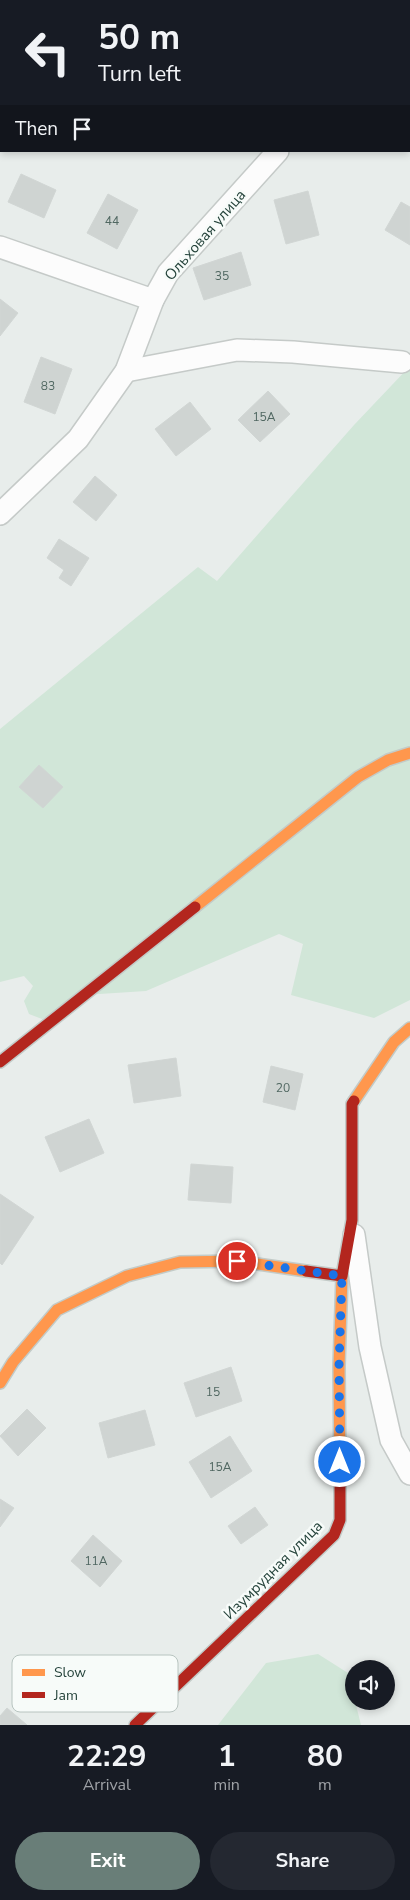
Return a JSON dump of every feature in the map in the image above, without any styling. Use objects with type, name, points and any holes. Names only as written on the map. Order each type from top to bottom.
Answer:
[{"type":"street","name":"Ольховая улица","points":[[0,514],[78,439],[126,371],[152,300],[168,273],[277,152]]},
{"type":"street","points":[[0,247],[152,300]]},
{"type":"street","points":[[126,371],[237,350],[293,352],[402,362]]},
{"type":"street","points":[[0,1062],[358,777],[388,760],[410,753]]},
{"type":"street","name":"Изумрудная улица","points":[[178,1684],[334,1535],[340,1520],[339,1366],[342,1276],[352,1220],[352,1104],[394,1042],[410,1028]]},
{"type":"street","points":[[352,1220],[370,1347],[391,1440],[410,1474]]},
{"type":"street","points":[[0,1383],[13,1362],[57,1310],[127,1276],[180,1262],[237,1261],[342,1276]]},
{"type":"street","name":"Изумрудная улица","points":[[135,1725],[149,1712]]},
{"type":"green space","points":[[410,366],[410,1000],[374,1018],[291,995],[303,944],[279,934],[146,991],[84,995],[42,1019],[29,1014],[24,1001],[33,986],[24,976],[0,982],[0,729],[198,567],[217,581],[354,425]]},
{"type":"green space","points":[[318,1654],[345,1671],[345,1710],[357,1710],[361,1725],[218,1725],[266,1663]]},
{"type":"building","points":[[21,174],[56,190],[44,218],[8,202]]},
{"type":"building","points":[[308,191],[319,235],[286,244],[274,200]]},
{"type":"building","points":[[108,194],[138,210],[117,249],[87,233]]},
{"type":"building","points":[[401,202],[410,207],[410,245],[385,230]]},
{"type":"building","points":[[241,252],[251,285],[204,300],[193,268]]},
{"type":"building","points":[[0,299],[18,313],[0,336]]},
{"type":"building","points":[[41,357],[72,369],[55,414],[24,402]]},
{"type":"building","points":[[268,391],[290,414],[260,442],[238,420]]},
{"type":"building","points":[[190,402],[211,429],[176,456],[155,429]]},
{"type":"building","points":[[95,476],[117,495],[96,521],[73,502]]},
{"type":"building","points":[[59,539],[89,558],[71,586],[59,578],[64,570],[47,558]]},
{"type":"building","points":[[39,765],[63,787],[43,808],[19,787]]},
{"type":"building","points":[[176,1058],[181,1096],[134,1103],[128,1065]]},
{"type":"building","points":[[271,1066],[303,1074],[295,1110],[263,1102]]},
{"type":"building","points":[[89,1119],[104,1153],[60,1172],[45,1137]]},
{"type":"building","points":[[191,1164],[233,1167],[231,1203],[188,1200]]},
{"type":"building","points":[[0,1194],[34,1217],[2,1265],[0,1263]]},
{"type":"building","points":[[231,1367],[242,1401],[196,1417],[184,1383]]},
{"type":"building","points":[[27,1409],[46,1428],[18,1456],[0,1436]]},
{"type":"building","points":[[145,1410],[155,1445],[108,1458],[99,1423]]},
{"type":"building","points":[[230,1436],[252,1471],[211,1498],[189,1462]]},
{"type":"building","points":[[0,1499],[14,1508],[0,1527]]},
{"type":"building","points":[[255,1507],[268,1525],[241,1544],[228,1526]]},
{"type":"building","points":[[93,1535],[122,1561],[100,1587],[71,1561]]},
{"type":"building","points":[[7,1708],[27,1725],[0,1725],[0,1716]]},
{"type":"traffic: slow","points":[[195,907],[358,777],[388,760],[410,753]]},
{"type":"traffic: slow","points":[[354,1101],[394,1042],[410,1028]]},
{"type":"traffic: slow","points":[[0,1383],[13,1362],[57,1310],[127,1276],[180,1262],[237,1261],[306,1271]]},
{"type":"traffic: slow","points":[[340,1478],[339,1366],[342,1276]]},
{"type":"traffic: jam","points":[[0,1062],[195,907]]},
{"type":"traffic: jam","points":[[306,1271],[342,1276],[352,1220],[352,1104],[354,1101]]},
{"type":"traffic: jam","points":[[178,1684],[334,1535],[340,1520],[340,1478]]},
{"type":"traffic: jam","points":[[135,1725],[149,1712]]},
{"type":"route","points":[[237,1261],[342,1276],[339,1366],[340,1462]]}]
